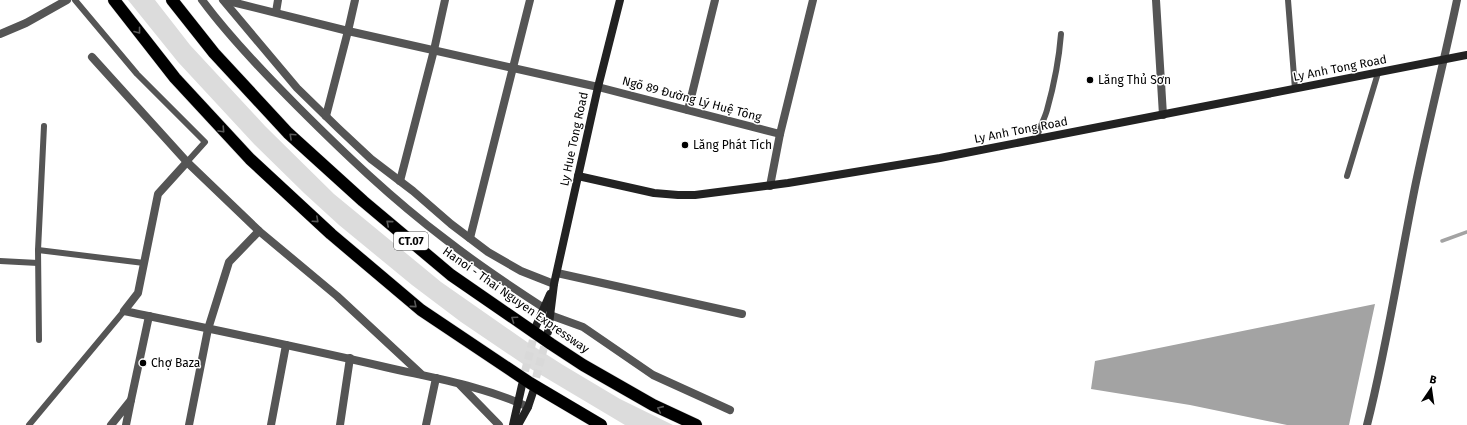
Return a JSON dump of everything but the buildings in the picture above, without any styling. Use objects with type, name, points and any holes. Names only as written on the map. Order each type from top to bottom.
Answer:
[{"type":"highway","points":[[114,0],[175,78],[250,160],[331,234],[420,310],[530,383],[601,425]]},
{"type":"highway","name":"Hanoi - Thai Nguyen Expressway","points":[[172,0],[214,53],[288,133],[363,201],[450,275],[583,365],[652,405],[696,425]]},
{"type":"street","points":[[0,34],[26,23],[67,0]]},
{"type":"street","points":[[202,0],[214,16],[272,81],[364,171],[444,239],[544,308]]},
{"type":"street","points":[[224,0],[297,88],[371,159],[488,252],[521,271],[554,284]]},
{"type":"street","name":"Ngõ 89 Đường Lý Huệ Tông","points":[[224,0],[348,31],[598,87],[780,134]]},
{"type":"street","points":[[276,12],[278,0]]},
{"type":"street","points":[[326,116],[355,0]]},
{"type":"street","points":[[400,181],[434,50],[445,0]]},
{"type":"street","points":[[470,238],[530,0]]},
{"type":"street","name":"Ly Hue Tong Road","points":[[536,326],[554,284],[557,273],[598,87],[620,0]]},
{"type":"street","points":[[688,110],[715,0]]},
{"type":"street","points":[[770,186],[780,134],[812,0]]},
{"type":"street","points":[[1156,0],[1162,115]]},
{"type":"street","points":[[1367,425],[1378,383],[1415,186],[1457,0]]},
{"type":"street","name":"Ly Anh Tong Road","points":[[578,176],[654,193],[678,195],[770,186],[940,158],[1467,56]]},
{"type":"street","points":[[92,57],[187,162],[259,231],[337,296],[422,375]]},
{"type":"street","points":[[187,162],[158,194],[138,293],[124,311],[350,358],[436,378],[506,397],[528,407]]},
{"type":"street","points":[[189,425],[208,329],[229,262],[259,231]]},
{"type":"street","points":[[557,273],[742,314]]},
{"type":"street","name":"Ly Hue Tong Road","points":[[548,332],[554,284]]},
{"type":"street","points":[[550,315],[583,327],[653,375],[730,410]]},
{"type":"street","points":[[126,425],[149,316]]},
{"type":"street","points":[[271,425],[286,345]]},
{"type":"street","points":[[340,425],[350,358]]},
{"type":"street","points":[[426,425],[436,378]]},
{"type":"street","points":[[459,384],[499,425]]},
{"type":"street","points":[[514,425],[522,385]]},
{"type":"street","points":[[518,425],[528,407],[533,392]]},
{"type":"street","points":[[111,425],[131,400]]},
{"type":"lane","points":[[75,0],[137,74],[206,142],[187,162]]},
{"type":"lane","points":[[1288,0],[1295,89]]},
{"type":"lane","points":[[1037,139],[1039,128],[1046,113],[1055,81],[1062,34]]},
{"type":"lane","points":[[1347,176],[1378,73]]},
{"type":"lane","points":[[39,340],[38,250],[44,126]]},
{"type":"lane","points":[[38,250],[144,263]]},
{"type":"lane","points":[[0,261],[38,262]]},
{"type":"lane","points":[[29,425],[124,311]]},
{"type":"shaded area","points":[[128,0],[155,0],[190,45],[265,126],[334,194],[441,282],[527,342],[563,365],[620,399],[673,425],[625,425],[526,366],[461,322],[412,285],[339,225],[254,144],[178,62]]},
{"type":"shaded area","points":[[1375,304],[1349,425],[1287,425],[1190,405],[1091,389],[1095,361]]},
{"type":"waterway","points":[[1442,241],[1467,232]]},
{"type":"tunnel","points":[[522,383],[536,328]]},
{"type":"tunnel","points":[[533,389],[547,336]]},
{"type":"place","name":"Lăng Thủ Sơn","points":[[1090,80]]},
{"type":"place","name":"Lăng Phát Tích","points":[[685,145]]},
{"type":"place","name":"Chợ Baza","points":[[143,363]]}]
